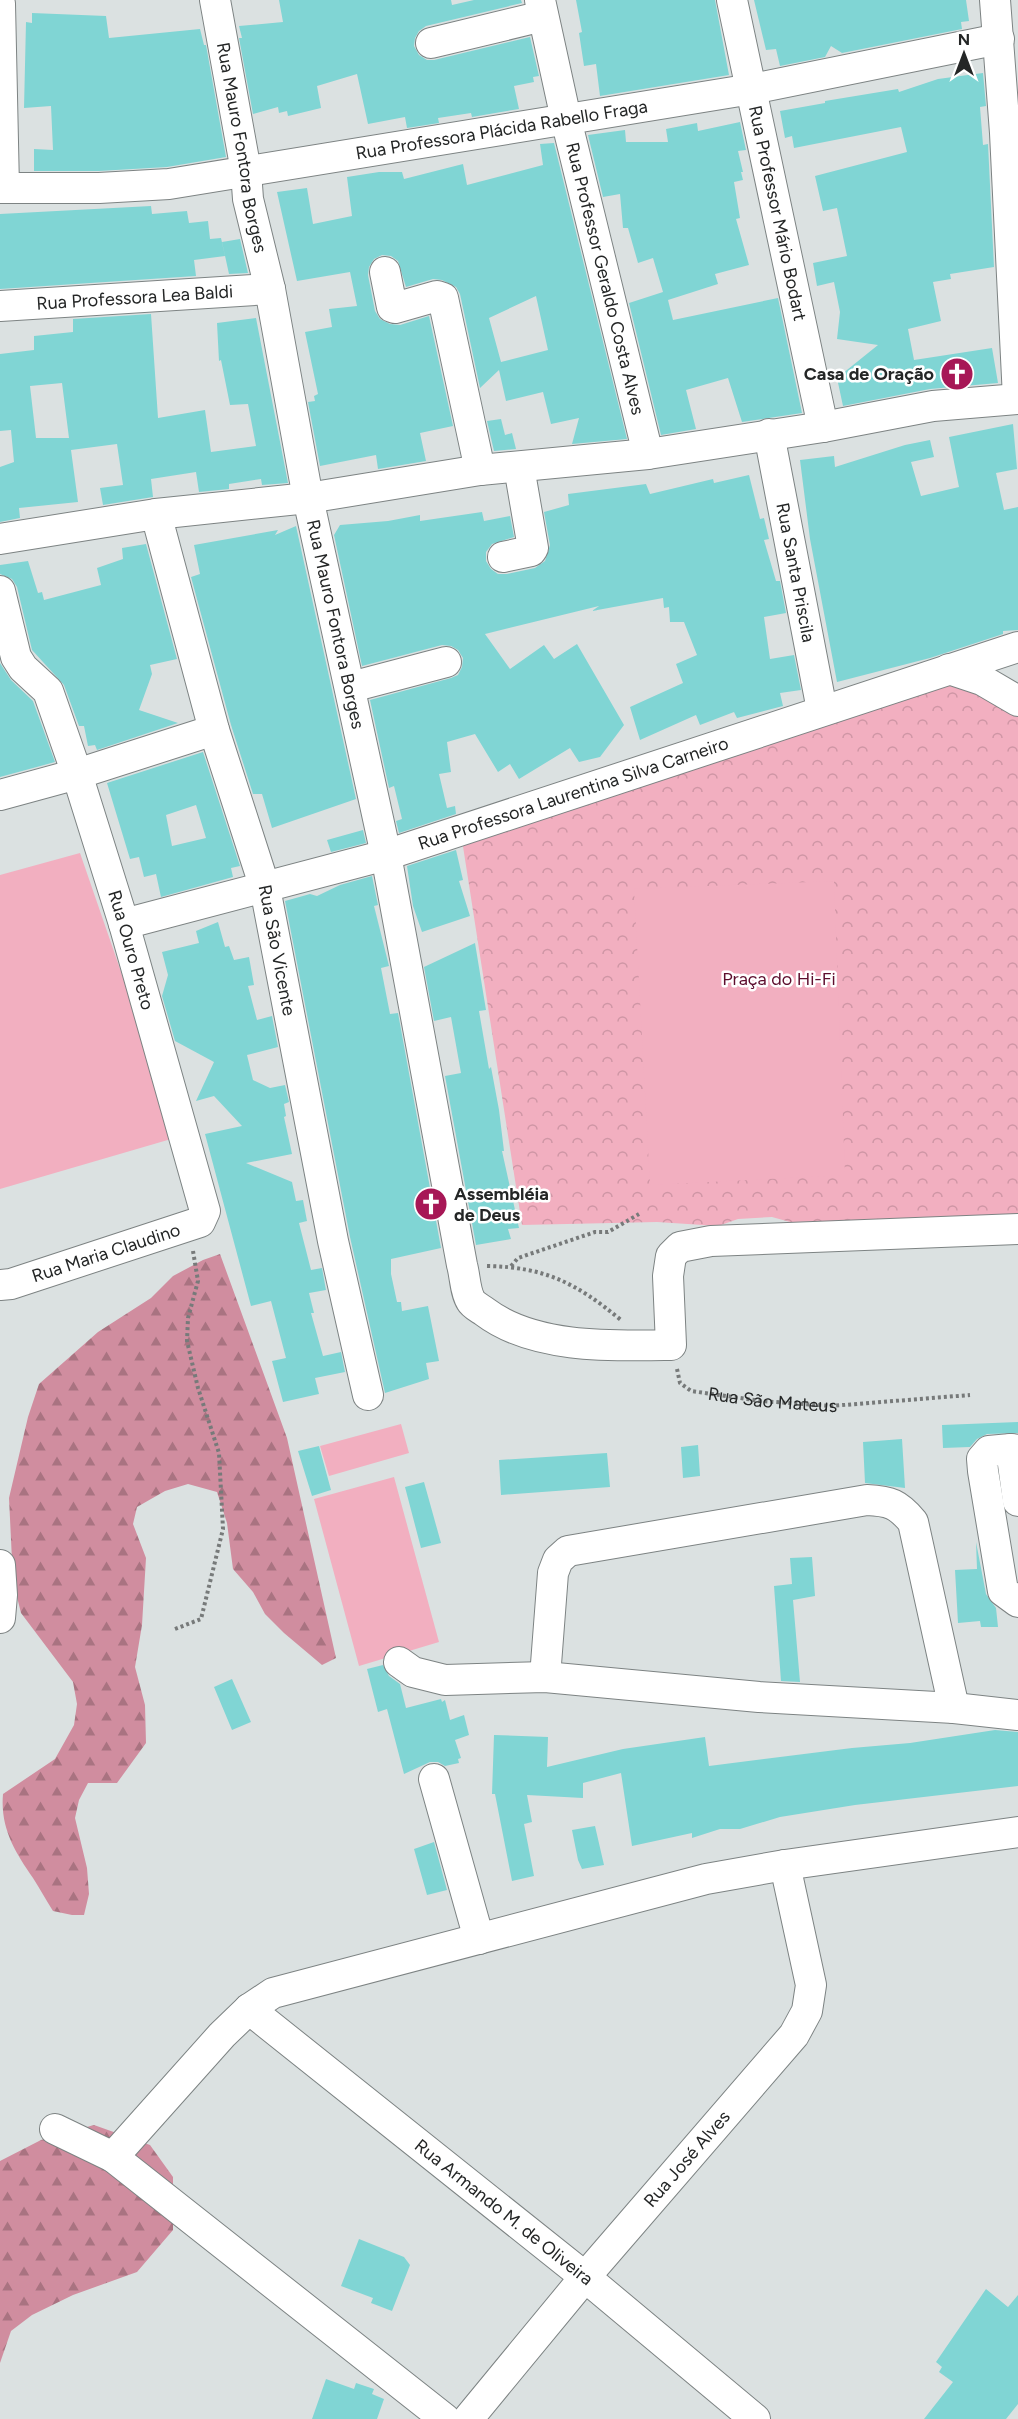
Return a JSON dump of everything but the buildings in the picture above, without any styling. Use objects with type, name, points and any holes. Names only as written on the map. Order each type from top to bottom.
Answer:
[{"type":"street","points":[[2,188],[0,2],[16,0]]},
{"type":"street","name":"Rua Mauro Fontora Borges","points":[[215,0],[246,171],[248,199],[270,289],[308,498],[386,855],[471,1301],[493,1318],[550,1340],[632,1346]]},
{"type":"street","name":"Rua Professor Mário Bodart","points":[[732,0],[823,427]]},
{"type":"street","points":[[0,539],[156,514],[308,498],[480,470],[648,454],[823,427],[933,406],[1018,399],[1012,132],[995,0]]},
{"type":"street","points":[[431,43],[541,8]]},
{"type":"street","name":"Rua Professor Geraldo Costa Alves","points":[[541,8],[648,454]]},
{"type":"street","name":"Rua Professora Plácida Rabello Fraga","points":[[2,188],[99,188],[169,184],[752,89],[999,39]]},
{"type":"street","points":[[385,272],[391,304],[394,307],[437,296],[444,298],[480,470]]},
{"type":"street","name":"Rua Professora Lea Baldi","points":[[0,306],[270,289]]},
{"type":"street","name":"Rua Santa Priscila","points":[[769,434],[822,710]]},
{"type":"street","points":[[503,557],[531,551],[533,548],[519,467]]},
{"type":"street","name":"Rua São Vicente","points":[[156,514],[214,730],[265,888],[333,1241],[368,1395]]},
{"type":"street","name":"Rua Ouro Preto","points":[[0,591],[16,657],[23,668],[48,691],[77,774],[124,924],[198,1218]]},
{"type":"street","name":"Rua Professora Laurentina Silva Carneiro","points":[[124,924],[386,855],[1018,647]]},
{"type":"street","points":[[351,687],[446,663]]},
{"type":"street","points":[[949,669],[982,680],[1018,701]]},
{"type":"street","points":[[0,795],[77,774],[214,730]]},
{"type":"street","name":"Rua Maria Claudino","points":[[0,1285],[11,1284],[198,1218]]},
{"type":"street","points":[[632,1346],[671,1345],[668,1276],[670,1256],[680,1247],[711,1240],[1018,1229]]},
{"type":"street","points":[[1018,1501],[1014,1450],[989,1451],[982,1459],[983,1471],[1003,1591],[1018,1602]]},
{"type":"street","points":[[545,1677],[553,1573],[558,1560],[568,1551],[867,1500],[885,1501],[901,1508],[913,1522],[954,1708]]},
{"type":"street","points":[[0,1565],[2,1595],[0,1618]]},
{"type":"street","points":[[399,1662],[413,1672],[445,1680],[545,1677],[759,1697],[954,1708],[1018,1715]]},
{"type":"street","points":[[434,1779],[479,1939]]},
{"type":"street","points":[[113,2157],[222,2035],[249,2009],[273,1993],[706,1879],[785,1865],[1018,1832]]},
{"type":"street","name":"Rua José Alves","points":[[468,2419],[585,2277],[794,2035],[807,2011],[811,1984],[785,1865]]},
{"type":"street","name":"Rua Armando M. de Oliveira","points":[[249,2009],[585,2277],[755,2419]]},
{"type":"street","points":[[55,2129],[113,2157],[445,2419]]},
{"type":"path","points":[[510,1266],[518,1258],[595,1232],[608,1232],[639,1214]]},
{"type":"path","points":[[175,1629],[201,1619],[223,1529],[219,1452],[198,1388],[187,1341],[188,1318],[198,1281],[198,1218]]},
{"type":"path","points":[[461,1257],[510,1266],[560,1279],[589,1294],[631,1328],[632,1346]]},
{"type":"path","name":"Rua São Mateus","points":[[671,1345],[680,1383],[692,1391],[761,1401],[831,1407],[970,1395]]},
{"type":"green space","name":"Praça do Hi-Fi","points":[[966,678],[1018,704],[1018,1213],[1011,1217],[790,1222],[772,1217],[738,1219],[718,1226],[657,1222],[522,1225],[462,840]]},
{"type":"green space","points":[[80,853],[178,1137],[0,1189],[0,875]]},
{"type":"green space","points":[[834,881],[845,1175],[650,1185],[634,889]]},
{"type":"green space","points":[[220,1254],[287,1438],[336,1658],[322,1665],[265,1614],[253,1592],[233,1569],[227,1523],[217,1492],[188,1484],[165,1491],[137,1507],[133,1524],[146,1558],[142,1625],[135,1667],[145,1705],[146,1743],[117,1783],[88,1783],[79,1800],[75,1818],[87,1868],[89,1894],[84,1915],[53,1911],[10,1839],[6,1829],[3,1806],[3,1794],[55,1759],[74,1725],[77,1704],[73,1682],[21,1613],[13,1581],[9,1498],[28,1417],[39,1384],[98,1332],[151,1298],[173,1276]]},
{"type":"green space","points":[[401,1424],[409,1453],[329,1476],[320,1446]]},
{"type":"green space","points":[[394,1477],[439,1642],[359,1666],[314,1499]]},
{"type":"green space","points":[[94,2125],[150,2145],[173,2177],[173,2230],[137,2272],[73,2295],[32,2315],[11,2331],[0,2363],[0,2161],[41,2140]]},
{"type":"place","name":"Casa de Oração","points":[[957,374]]},
{"type":"place","name":"Assembléia de Deus","points":[[431,1204]]}]
